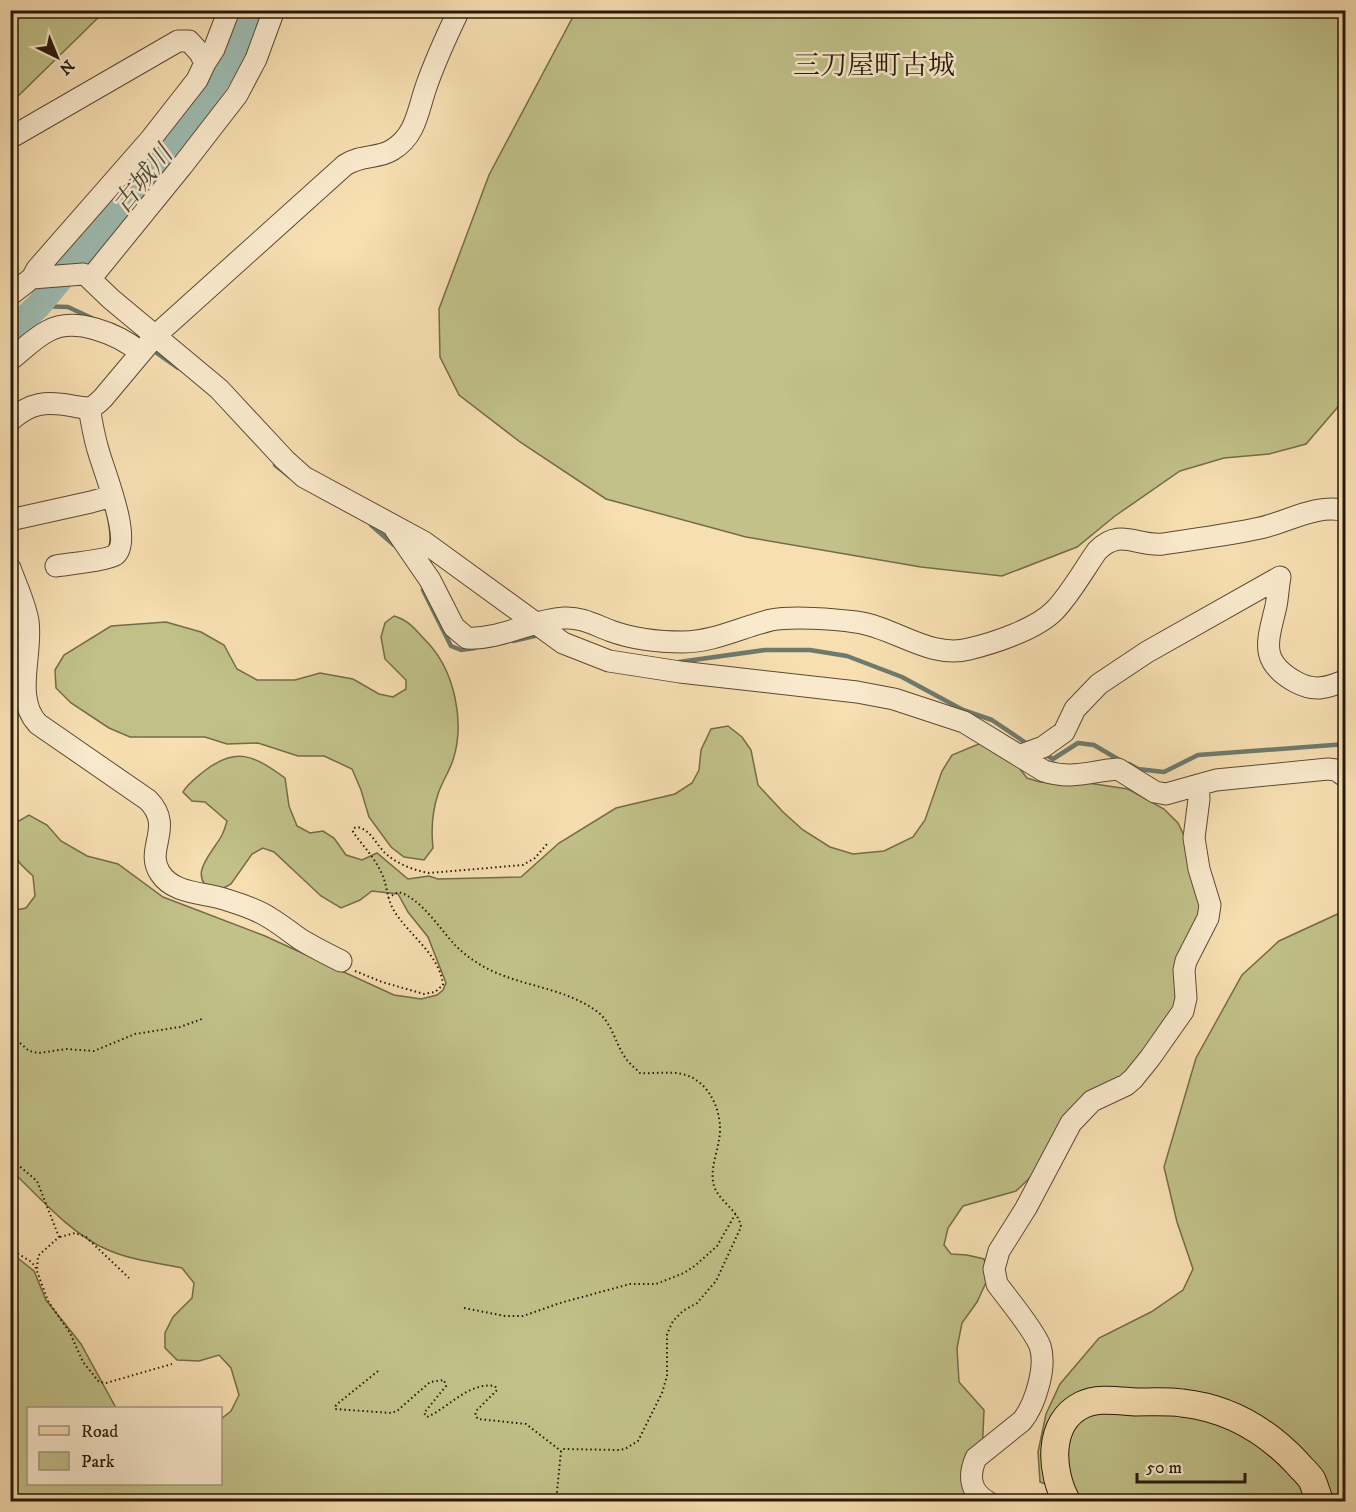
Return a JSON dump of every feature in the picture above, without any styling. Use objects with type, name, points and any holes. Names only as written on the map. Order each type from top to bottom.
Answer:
[{"type":"main road","points":[[1067,1502],[1056,1476],[1054,1460],[1061,1424],[1070,1412],[1084,1404],[1104,1401],[1183,1403],[1227,1414],[1256,1428],[1279,1444],[1311,1479],[1320,1502]]},
{"type":"street","points":[[35,277],[37,269],[157,131],[197,80],[218,41],[229,10]]},
{"type":"street","points":[[87,276],[195,150],[237,95],[252,67],[274,10]]},
{"type":"street","points":[[10,421],[29,406],[40,403],[51,402],[89,408],[103,398],[147,345],[345,165],[361,157],[384,154],[402,143],[410,134],[416,121],[425,89],[459,10]]},
{"type":"street","points":[[10,138],[178,40],[189,41],[200,52],[206,63]]},
{"type":"street","points":[[10,295],[35,277],[87,276],[147,345]]},
{"type":"street","points":[[10,360],[46,332],[64,326],[91,328],[147,345],[219,389],[285,460],[304,477],[424,542],[563,643],[609,661],[680,672],[857,692],[894,699],[964,722],[1044,771],[1056,775],[1077,776],[1118,770],[1155,792],[1166,794],[1216,780],[1328,769],[1336,770],[1346,777]]},
{"type":"street","points":[[56,566],[112,556],[118,552],[122,536],[89,408]]},
{"type":"street","points":[[10,520],[112,496]]},
{"type":"street","points":[[391,523],[430,580],[454,627],[462,636],[473,639],[543,629],[573,617],[625,635],[684,642],[791,618],[857,622],[881,627],[939,651],[952,652],[969,649],[1014,633],[1047,617],[1061,603],[1097,551],[1113,540],[1121,538],[1153,545],[1163,544],[1261,528],[1321,509],[1337,508],[1346,511]]},
{"type":"street","points":[[10,568],[28,621],[26,692],[19,702],[38,724],[155,807],[160,820],[155,856],[160,873],[178,888],[227,900],[270,918],[302,940],[341,961]]},
{"type":"street","points":[[1021,755],[1043,747],[1064,732],[1075,709],[1099,684],[1147,652],[1280,578],[1268,644],[1272,661],[1283,675],[1302,685],[1319,689],[1346,680]]},
{"type":"street","points":[[988,1502],[982,1499],[972,1487],[970,1479],[973,1463],[1027,1415],[1041,1370],[1041,1348],[995,1276],[999,1251],[1026,1208],[1071,1123],[1092,1101],[1126,1085],[1133,1079],[1183,1011],[1186,998],[1184,970],[1186,961],[1208,918],[1210,905],[1196,855],[1194,838],[1199,799],[1198,785]]},
{"type":"path","points":[[341,961],[365,976],[424,993],[435,992],[442,987],[443,982],[426,949],[394,910],[388,898],[383,876],[374,859],[353,832],[357,827],[365,829],[386,854],[398,862],[429,873],[523,865],[535,858],[547,844]]},
{"type":"path","points":[[388,898],[398,892],[409,896],[460,950],[492,972],[560,994],[597,1012],[607,1022],[627,1060],[640,1073],[689,1075],[703,1084],[714,1104],[720,1129],[713,1182],[717,1192],[736,1213],[741,1227],[716,1281],[697,1303],[677,1315],[669,1328],[667,1376],[662,1393],[638,1441],[625,1449],[569,1448],[561,1451]]},
{"type":"path","points":[[10,1034],[29,1051],[39,1053],[66,1049],[94,1051],[135,1034],[180,1027],[202,1020]]},
{"type":"path","points":[[10,1158],[37,1181],[59,1237]]},
{"type":"path","points":[[464,1308],[505,1316],[523,1316],[560,1303],[630,1284],[656,1284],[684,1273],[696,1265],[717,1246],[736,1213]]},
{"type":"path","points":[[37,1271],[38,1256],[59,1237],[75,1233],[86,1237],[129,1278]]},
{"type":"path","points":[[10,1249],[30,1261],[37,1271],[48,1301],[70,1333],[83,1362],[99,1382],[106,1383],[172,1364]]},
{"type":"path","points":[[378,1371],[335,1408],[397,1412],[430,1382],[444,1380],[446,1386],[424,1413],[427,1417],[475,1388],[495,1386],[497,1390],[477,1410],[475,1415],[478,1419],[526,1424],[561,1451]]},
{"type":"path","points":[[556,1502],[561,1451]]},
{"type":"green space","points":[[11,10],[105,10],[105,11],[11,103]]},
{"type":"green space","points":[[576,11],[1345,11],[1346,390],[1337,408],[1306,444],[1269,454],[1224,458],[1180,471],[1115,516],[1077,547],[1002,576],[921,567],[746,537],[606,499],[520,442],[459,395],[440,357],[439,309],[489,175]]},
{"type":"green space","points":[[394,616],[413,627],[438,656],[451,684],[458,715],[453,760],[434,807],[433,848],[424,860],[404,857],[391,847],[369,817],[352,769],[324,756],[298,756],[258,743],[227,744],[205,737],[130,737],[109,728],[71,703],[56,688],[55,670],[64,655],[111,626],[166,622],[201,632],[224,645],[237,669],[257,680],[295,680],[320,673],[353,679],[379,694],[393,697],[406,689],[406,680],[385,659],[381,637],[385,623]]},
{"type":"green space","points":[[728,726],[742,737],[751,750],[758,785],[803,830],[830,847],[853,854],[884,851],[913,837],[925,820],[942,771],[952,755],[981,743],[1010,756],[1027,778],[1040,782],[1088,783],[1128,789],[1164,809],[1178,823],[1188,844],[1200,906],[1177,1010],[1150,1049],[1016,1191],[963,1206],[948,1228],[944,1245],[951,1254],[984,1259],[989,1276],[977,1302],[962,1323],[957,1348],[959,1382],[984,1410],[980,1501],[11,1501],[10,1252],[34,1271],[46,1300],[81,1344],[115,1407],[27,1407],[27,1485],[222,1485],[222,1418],[231,1411],[239,1395],[231,1368],[219,1355],[199,1361],[177,1360],[165,1348],[165,1333],[173,1317],[192,1298],[194,1283],[182,1268],[126,1256],[95,1243],[56,1214],[11,1170],[11,911],[26,908],[35,896],[33,876],[13,852],[12,839],[17,822],[29,815],[47,825],[61,841],[87,856],[118,864],[163,897],[265,936],[394,995],[421,999],[437,995],[446,983],[428,937],[408,912],[398,894],[372,891],[360,900],[341,908],[321,896],[274,852],[263,848],[252,854],[231,884],[215,893],[206,886],[201,872],[207,857],[222,835],[227,821],[205,802],[192,801],[183,792],[187,786],[203,772],[225,759],[235,756],[254,759],[285,778],[289,806],[297,826],[310,833],[323,831],[334,838],[346,855],[362,860],[377,853],[408,879],[429,876],[438,879],[521,877],[559,843],[616,808],[675,794],[692,783],[699,770],[701,750],[711,729]]},
{"type":"green space","points":[[1344,911],[1345,1501],[1089,1501],[1040,1482],[1038,1452],[1046,1414],[1060,1384],[1099,1338],[1151,1312],[1183,1290],[1193,1269],[1177,1222],[1164,1167],[1196,1058],[1242,975],[1279,941]]},
{"type":"waterway","name":"古城川","points":[[10,332],[38,306],[186,126],[231,59],[249,10]]},
{"type":"waterway","points":[[38,306],[68,307],[96,320]]},
{"type":"waterway","points":[[151,349],[178,368]]},
{"type":"waterway","points":[[275,465],[289,476]]},
{"type":"waterway","points":[[371,525],[394,545]]},
{"type":"waterway","points":[[423,590],[451,646],[461,650],[475,648]]},
{"type":"waterway","points":[[513,641],[539,635]]},
{"type":"waterway","points":[[679,662],[765,650],[810,650],[847,656],[902,677],[963,710],[992,720],[1029,745]]},
{"type":"waterway","points":[[1044,754],[1053,759],[1078,743],[1094,745],[1121,761]]},
{"type":"waterway","points":[[1129,764],[1138,769],[1164,772],[1198,755],[1346,744]]},
{"type":"district","name":"三刀屋町古城","points":[[874,65]]}]
